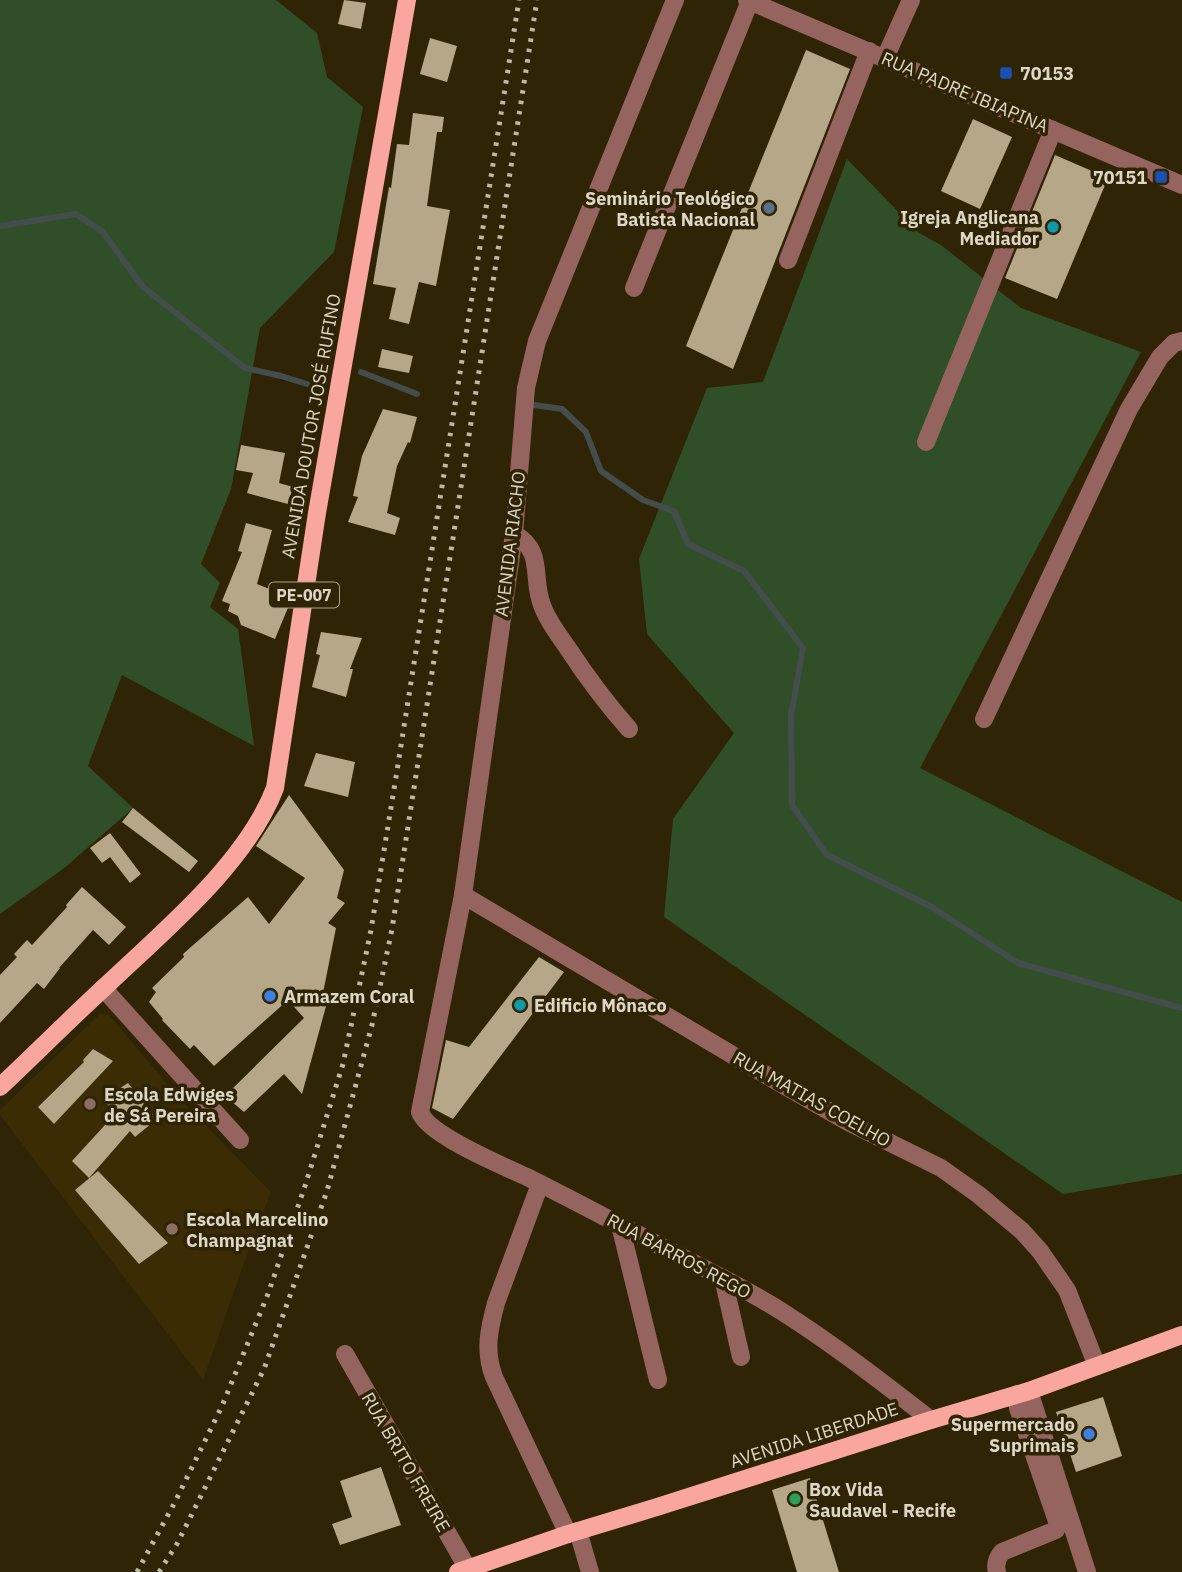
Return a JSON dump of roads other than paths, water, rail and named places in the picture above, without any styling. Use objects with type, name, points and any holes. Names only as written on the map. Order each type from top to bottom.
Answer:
[{"type":"main road","name":"AVENIDA DOUTOR JOSÉ RUFINO","points":[[0,1087],[184,913],[226,866],[260,821],[275,788],[317,513],[407,0]]},
{"type":"main road","name":"AVENIDA LIBERDADE","points":[[463,1570],[573,1532],[1023,1393],[1182,1335]]},
{"type":"street","name":"AVENIDA RIACHO","points":[[419,1110],[463,895],[514,534],[526,388],[537,341],[675,0]]},
{"type":"street","points":[[788,260],[877,54],[911,0]]},
{"type":"street","points":[[634,288],[748,1]]},
{"type":"street","name":"RUA PADRE IBIAPINA","points":[[748,1],[1182,185]]},
{"type":"street","points":[[926,442],[1053,130]]},
{"type":"street","points":[[984,719],[1129,409],[1160,357],[1174,343],[1182,341]]},
{"type":"street","points":[[514,534],[530,546],[533,553],[541,604],[550,620],[601,698],[629,729]]},
{"type":"street","name":"RUA MATIAS COELHO","points":[[463,895],[825,1109],[941,1168],[979,1195],[1022,1231],[1040,1251],[1067,1290],[1097,1366]]},
{"type":"street","points":[[103,988],[240,1140]]},
{"type":"street","name":"RUA BARROS REGO","points":[[419,1110],[423,1120],[442,1136],[723,1278],[779,1310],[832,1345],[931,1420]]},
{"type":"street","points":[[540,1184],[496,1303],[489,1336],[489,1360],[494,1377],[573,1532],[590,1572]]},
{"type":"street","points":[[620,1225],[657,1380]]},
{"type":"street","points":[[723,1278],[741,1357]]},
{"type":"street","name":"RUA BRITO FREIRE","points":[[345,1354],[463,1570]]},
{"type":"street","points":[[997,1572],[997,1558],[1002,1552],[1056,1530],[1058,1524],[1018,1408],[1023,1393]]},
{"type":"street","points":[[1023,1393],[1087,1572]]},
{"type":"waterway","points":[[0,226],[76,214],[103,232],[142,286],[245,368],[307,384]]},
{"type":"waterway","points":[[361,372],[417,394]]},
{"type":"waterway","points":[[534,405],[562,409],[586,432],[601,471],[643,500],[674,511],[688,544],[744,571],[803,648],[791,715],[792,805],[827,855],[930,906],[1018,963],[1182,1008]]},
{"type":"railway","points":[[137,1572],[222,1406],[268,1294],[343,1064],[371,930],[519,0]]},
{"type":"railway","points":[[159,1572],[177,1544],[264,1369],[327,1191],[372,1025],[392,929],[537,0]]},
{"type":"place","name":"70153","points":[[1006,73]]},
{"type":"place","name":"70151","points":[[1161,177]]},
{"type":"place","name":"Seminário Teológico Batista Nacional","points":[[769,208]]},
{"type":"place","name":"Igreja Anglicana Mediador","points":[[1053,227]]},
{"type":"place","name":"Armazem Coral","points":[[270,996]]},
{"type":"place","name":"Edificio Mônaco","points":[[520,1005]]},
{"type":"place","name":"Escola Edwiges de Sá Pereira","points":[[90,1104]]},
{"type":"place","name":"Escola Marcelino Champagnat","points":[[172,1229]]},
{"type":"place","name":"Supermercado Suprimais","points":[[1089,1434]]},
{"type":"place","name":"Box Vida Saudavel - Recife","points":[[795,1499]]}]
